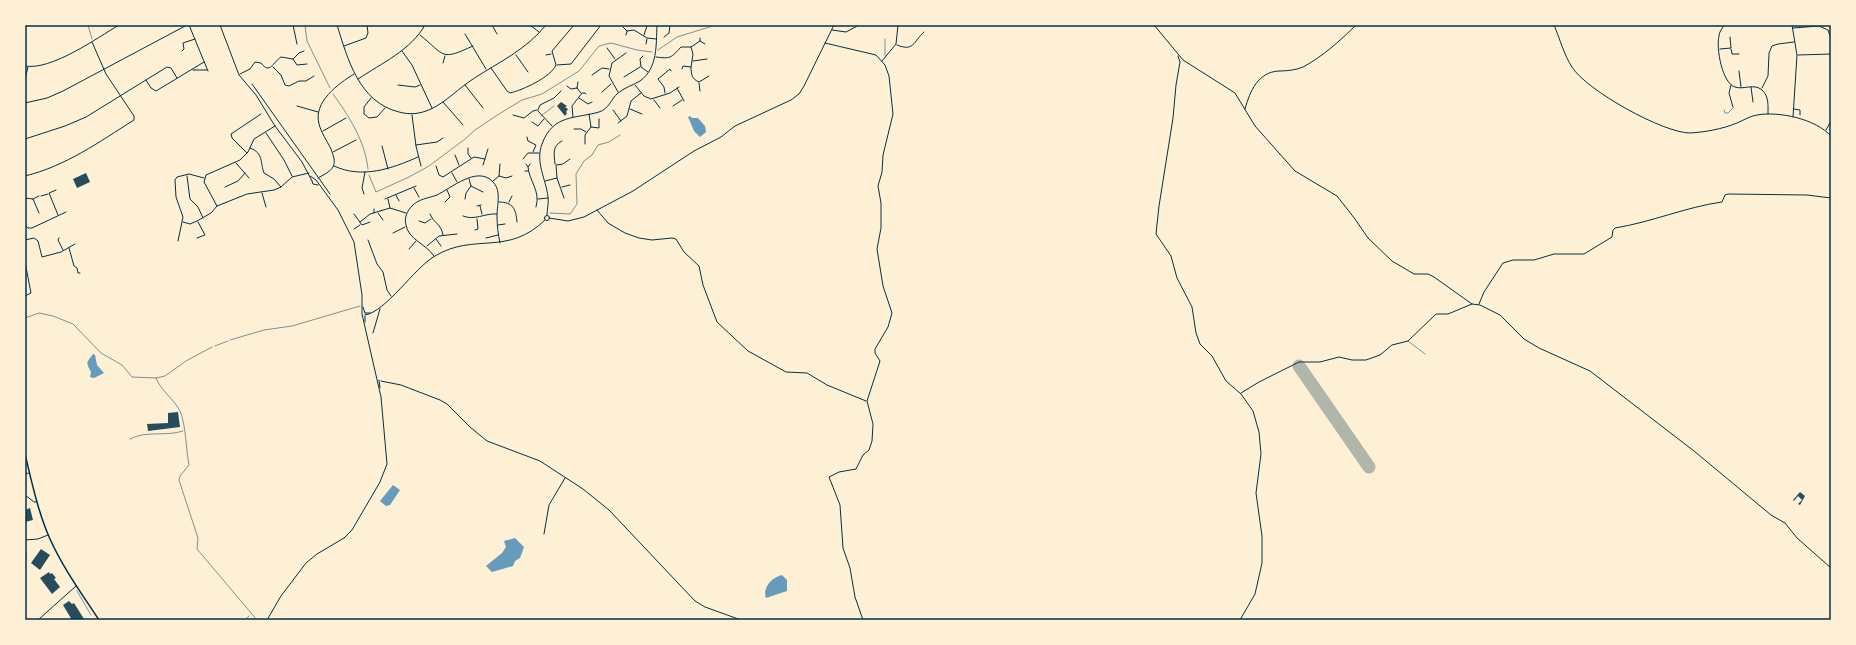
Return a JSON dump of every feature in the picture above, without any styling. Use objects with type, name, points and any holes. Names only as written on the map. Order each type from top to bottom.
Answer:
[{"type":"main road","points":[[25,454],[37,502],[48,535],[76,586],[99,620]]},
{"type":"street","points":[[25,66],[28,67],[47,64],[92,41],[119,25]]},
{"type":"street","points":[[25,103],[47,98],[63,91],[187,25]]},
{"type":"street","points":[[189,25],[208,71],[192,70]]},
{"type":"street","points":[[220,25],[239,75],[256,95],[275,126],[309,173],[312,181],[319,185]]},
{"type":"street","points":[[293,25],[297,44]]},
{"type":"street","points":[[337,25],[354,74],[371,97],[386,108],[412,114],[432,108],[464,84],[515,54],[546,25]]},
{"type":"street","points":[[344,46],[365,39],[368,33],[367,25]]},
{"type":"street","points":[[357,80],[420,35],[426,25]]},
{"type":"street","points":[[492,25],[497,34]]},
{"type":"street","points":[[530,25],[540,32]]},
{"type":"street","points":[[491,68],[510,93],[544,77],[553,71],[556,65],[552,54],[553,49],[574,25]]},
{"type":"street","points":[[556,65],[571,64],[601,25]]},
{"type":"street","points":[[545,220],[544,217],[547,215],[548,198],[540,167],[539,153],[544,138],[552,127],[560,121],[603,110],[619,93],[635,84],[648,72],[655,57],[657,25]]},
{"type":"street","points":[[664,38],[670,30],[670,25]]},
{"type":"street","points":[[364,314],[371,313],[380,308],[420,267],[434,256],[461,245],[511,241],[529,233],[549,218],[573,220],[598,210],[633,191],[694,151],[721,137],[735,126],[794,98],[804,86],[834,25]]},
{"type":"street","points":[[832,30],[846,32],[859,25]]},
{"type":"street","points":[[882,61],[896,44],[898,25]]},
{"type":"street","points":[[1154,25],[1183,60],[1235,93],[1255,126],[1295,171],[1336,196],[1355,218],[1368,238],[1392,261],[1414,274],[1428,274],[1434,277],[1472,304]]},
{"type":"street","points":[[1245,109],[1256,82],[1260,78],[1272,72],[1286,71],[1305,66],[1356,25]]},
{"type":"street","points":[[1554,25],[1573,69],[1615,102],[1653,123],[1679,132],[1696,132],[1721,128],[1750,117],[1768,114],[1794,117],[1808,121],[1826,130],[1831,136]]},
{"type":"street","points":[[1724,25],[1718,38],[1723,76],[1731,86],[1761,89],[1767,97],[1768,114]]},
{"type":"street","points":[[1792,25],[1797,55],[1794,117]]},
{"type":"street","points":[[623,26],[627,31]]},
{"type":"street","points":[[644,36],[647,26]]},
{"type":"street","points":[[1792,28],[1820,26],[1828,30],[1831,39]]},
{"type":"street","points":[[1828,30],[1831,27]]},
{"type":"street","points":[[627,31],[636,30],[647,38],[656,39]]},
{"type":"street","points":[[626,35],[627,31]]},
{"type":"street","points":[[896,44],[909,48],[924,32]]},
{"type":"street","points":[[465,34],[487,70]]},
{"type":"street","points":[[420,35],[445,55],[450,56],[473,46]]},
{"type":"street","points":[[1730,37],[1732,54],[1739,54]]},
{"type":"street","points":[[182,51],[184,49],[183,43],[195,38]]},
{"type":"street","points":[[646,44],[647,38]]},
{"type":"street","points":[[25,176],[63,163],[80,154],[135,118],[104,70],[92,41]]},
{"type":"street","points":[[655,57],[669,58],[681,47],[691,47],[700,41]]},
{"type":"street","points":[[700,41],[705,44]]},
{"type":"street","points":[[825,42],[871,54],[882,61],[888,72],[893,107],[892,120],[883,155],[882,172],[878,186],[881,204],[881,228],[877,249],[883,286],[892,313],[888,328],[875,349],[875,353],[880,361],[866,401],[873,429],[872,441],[869,450],[863,456],[855,470],[839,472],[829,477],[840,505],[843,548],[850,568],[855,597],[863,620]]},
{"type":"street","points":[[1761,89],[1768,76],[1769,53],[1772,46],[1795,42]]},
{"type":"street","points":[[691,47],[692,76],[699,82],[700,91]]},
{"type":"street","points":[[607,48],[615,60]]},
{"type":"street","points":[[1720,50],[1731,48]]},
{"type":"street","points":[[401,50],[412,65],[432,108]]},
{"type":"street","points":[[293,59],[299,52],[304,52]]},
{"type":"street","points":[[515,54],[528,72]]},
{"type":"street","points":[[546,55],[552,54]]},
{"type":"street","points":[[619,93],[609,79],[610,69],[615,60],[626,54]]},
{"type":"street","points":[[1178,54],[1180,62],[1156,234],[1172,256],[1177,278],[1192,307],[1196,333],[1200,344],[1212,356],[1226,381],[1241,394],[1253,411],[1259,432],[1261,454],[1256,493],[1263,546],[1262,563],[1256,594],[1240,620]]},
{"type":"street","points":[[1797,55],[1831,54]]},
{"type":"street","points":[[443,63],[445,55]]},
{"type":"street","points":[[643,56],[640,59],[641,67],[648,72]]},
{"type":"street","points":[[239,75],[250,69],[255,62],[266,69],[273,67],[281,58],[293,59]]},
{"type":"street","points":[[293,59],[297,65],[306,64]]},
{"type":"street","points":[[692,61],[707,60]]},
{"type":"street","points":[[146,79],[151,88],[156,91],[204,62]]},
{"type":"street","points":[[682,69],[683,66],[691,67]]},
{"type":"street","points":[[25,79],[28,67]]},
{"type":"street","points":[[25,139],[65,126],[86,117],[146,79],[168,67],[176,78]]},
{"type":"street","points":[[273,67],[281,75],[285,85],[289,86],[314,76]]},
{"type":"street","points":[[624,77],[641,67]]},
{"type":"street","points":[[592,75],[602,68],[610,69]]},
{"type":"street","points":[[666,94],[664,87],[658,79],[670,69],[671,71]]},
{"type":"street","points":[[1739,71],[1741,88]]},
{"type":"street","points":[[315,184],[318,178],[333,166],[334,159],[318,121],[318,112],[324,100],[354,74]]},
{"type":"street","points":[[699,82],[709,76]]},
{"type":"street","points":[[577,88],[578,82]]},
{"type":"street","points":[[252,84],[330,194]]},
{"type":"street","points":[[398,84],[415,87],[421,85]]},
{"type":"street","points":[[464,84],[483,108]]},
{"type":"street","points":[[602,92],[612,84]]},
{"type":"street","points":[[635,84],[646,98],[654,99],[678,87],[683,100],[673,106]]},
{"type":"street","points":[[567,86],[571,89],[577,88]]},
{"type":"street","points":[[1731,86],[1729,93],[1733,107]]},
{"type":"street","points":[[1751,87],[1753,102]]},
{"type":"street","points":[[577,88],[582,93],[585,92],[586,94]]},
{"type":"street","points":[[512,114],[524,118],[533,111],[538,110],[540,105],[554,98],[561,91]]},
{"type":"street","points":[[573,117],[572,108],[582,93]]},
{"type":"street","points":[[618,123],[627,116],[631,101],[641,93]]},
{"type":"street","points":[[371,97],[364,107],[364,114],[369,118],[377,117],[386,108]]},
{"type":"street","points":[[579,98],[588,104],[592,102]]},
{"type":"street","points":[[654,99],[660,108]]},
{"type":"street","points":[[443,101],[463,125]]},
{"type":"street","points":[[1242,103],[1246,104]]},
{"type":"street","points":[[296,106],[318,112]]},
{"type":"street","points":[[629,109],[642,114]]},
{"type":"street","points":[[1794,109],[1800,110],[1800,115]]},
{"type":"street","points":[[538,110],[541,116],[552,127]]},
{"type":"street","points":[[613,110],[621,121]]},
{"type":"street","points":[[247,154],[232,138],[231,134],[261,114]]},
{"type":"street","points":[[412,114],[416,146],[421,166]]},
{"type":"street","points":[[585,144],[584,138],[590,127],[589,114]]},
{"type":"street","points":[[322,132],[346,118]]},
{"type":"street","points":[[536,128],[544,119]]},
{"type":"street","points":[[590,127],[599,128],[599,119]]},
{"type":"street","points":[[1826,130],[1831,121]]},
{"type":"street","points":[[532,122],[538,126]]},
{"type":"street","points":[[204,178],[209,173],[236,163],[247,154],[254,139],[275,126]]},
{"type":"street","points":[[574,129],[581,129],[587,132]]},
{"type":"street","points":[[265,133],[284,160],[292,177]]},
{"type":"street","points":[[527,136],[527,140],[536,145],[534,152]]},
{"type":"street","points":[[416,146],[437,142],[443,138]]},
{"type":"street","points":[[332,153],[356,140]]},
{"type":"street","points":[[562,141],[557,143],[554,148],[557,178],[564,198]]},
{"type":"street","points":[[382,146],[388,169]]},
{"type":"street","points":[[250,148],[255,150],[260,155],[264,173],[274,179],[281,187]]},
{"type":"street","points":[[468,148],[471,159]]},
{"type":"street","points":[[483,165],[488,149]]},
{"type":"street","points":[[523,159],[528,153],[539,153]]},
{"type":"street","points":[[456,155],[459,166]]},
{"type":"street","points":[[333,166],[346,170],[368,172],[388,169],[418,157]]},
{"type":"street","points":[[436,166],[439,175],[441,176],[451,172],[476,157],[485,159]]},
{"type":"street","points":[[556,165],[563,164],[570,159]]},
{"type":"street","points":[[236,163],[248,178]]},
{"type":"street","points":[[493,181],[499,176],[500,164]]},
{"type":"street","points":[[526,164],[538,198],[536,207]]},
{"type":"street","points":[[525,171],[529,170]]},
{"type":"street","points":[[364,194],[362,188],[365,172]]},
{"type":"street","points":[[451,172],[458,183]]},
{"type":"street","points":[[225,187],[238,181],[245,173]]},
{"type":"street","points":[[183,222],[190,224],[197,222],[215,210],[217,206],[247,194],[274,190],[281,187],[292,177],[309,173]]},
{"type":"street","points":[[178,242],[183,222],[176,197],[174,181],[177,176],[192,174],[204,178]]},
{"type":"street","points":[[187,175],[190,197],[204,218]]},
{"type":"street","points":[[310,176],[317,181],[341,215],[354,242],[365,323],[380,390]]},
{"type":"street","points":[[434,256],[427,247],[412,237],[406,226],[406,214],[416,202],[446,190],[469,178],[483,176],[493,181],[497,187],[498,235],[500,243]]},
{"type":"street","points":[[499,176],[506,178],[512,176]]},
{"type":"street","points":[[204,178],[217,206]]},
{"type":"street","points":[[469,178],[471,186]]},
{"type":"street","points":[[544,181],[557,178]]},
{"type":"street","points":[[561,187],[570,185]]},
{"type":"street","points":[[385,200],[416,186]]},
{"type":"street","points":[[471,186],[484,192]]},
{"type":"street","points":[[465,199],[467,189],[471,186]]},
{"type":"street","points":[[414,188],[419,197]]},
{"type":"street","points":[[25,198],[33,198],[56,190]]},
{"type":"street","points":[[445,202],[450,196],[446,190]]},
{"type":"street","points":[[262,192],[266,207]]},
{"type":"street","points":[[49,193],[58,216]]},
{"type":"street","points":[[1479,304],[1484,292],[1503,263],[1508,261],[1534,260],[1554,254],[1584,254],[1612,237],[1613,230],[1616,228],[1646,222],[1694,208],[1722,202],[1725,195],[1728,194],[1807,195],[1831,198]]},
{"type":"street","points":[[396,195],[399,201]]},
{"type":"street","points":[[508,203],[512,196]]},
{"type":"street","points":[[33,198],[39,213]]},
{"type":"street","points":[[388,198],[390,208]]},
{"type":"street","points":[[538,198],[548,198]]},
{"type":"street","points":[[498,202],[508,203],[515,209],[517,222]]},
{"type":"street","points":[[477,206],[481,206],[482,215]]},
{"type":"street","points":[[360,222],[368,215],[390,208],[406,214]]},
{"type":"street","points":[[374,209],[374,214]]},
{"type":"street","points":[[598,210],[608,223],[625,233],[639,238],[652,240],[676,239],[684,252],[699,266],[703,285],[717,322],[748,350],[786,372],[807,373],[827,385],[866,401]]},
{"type":"street","points":[[25,226],[30,228],[66,212]]},
{"type":"street","points":[[378,213],[383,220]]},
{"type":"street","points":[[354,214],[361,224]]},
{"type":"street","points":[[430,214],[432,219],[442,228],[443,235]]},
{"type":"street","points":[[462,216],[477,218],[482,215],[497,214]]},
{"type":"street","points":[[475,230],[478,229],[477,218]]},
{"type":"street","points":[[420,221],[425,223],[432,219]]},
{"type":"street","points":[[197,222],[205,235],[197,238]]},
{"type":"street","points":[[354,229],[361,224],[366,225],[370,222]]},
{"type":"street","points":[[498,225],[505,224]]},
{"type":"street","points":[[393,233],[406,226]]},
{"type":"street","points":[[427,247],[436,238],[443,235],[457,234]]},
{"type":"street","points":[[486,238],[498,235]]},
{"type":"street","points":[[25,240],[34,238],[38,241],[42,257],[63,251],[75,244]]},
{"type":"street","points":[[59,238],[57,241],[63,251]]},
{"type":"street","points":[[436,238],[441,246]]},
{"type":"street","points":[[368,240],[377,264],[383,272],[387,290],[391,296]]},
{"type":"street","points":[[409,249],[416,240]]},
{"type":"street","points":[[68,248],[74,266],[77,268],[78,273],[80,273]]},
{"type":"street","points":[[25,262],[31,293],[25,296]]},
{"type":"street","points":[[1241,394],[1259,382],[1299,362],[1320,362],[1339,357],[1352,360],[1366,360],[1381,354],[1392,345],[1408,341],[1436,314],[1448,314],[1472,304],[1479,304],[1500,315],[1524,339],[1560,358],[1586,369],[1610,385],[1657,424],[1694,451],[1771,515],[1785,523],[1797,538],[1831,568]]},
{"type":"street","points":[[373,333],[380,308]]},
{"type":"street","points":[[364,314],[362,315],[365,323]]},
{"type":"street","points":[[267,620],[281,596],[306,563],[317,554],[344,538],[352,530],[380,482],[387,460],[380,381],[376,373]]},
{"type":"street","points":[[377,382],[380,381],[401,385],[440,400],[450,406],[470,427],[487,441],[540,461],[588,492],[609,510],[694,601],[705,607],[741,620]]},
{"type":"street","points":[[25,474],[30,473]]},
{"type":"street","points":[[544,534],[549,505],[565,478]]},
{"type":"street","points":[[25,495],[33,502],[37,502]]},
{"type":"street","points":[[25,564],[25,540],[38,539],[48,535]]},
{"type":"street","points":[[38,620],[76,586]]},
{"type":"lane","points":[[885,39],[884,54],[886,57]]},
{"type":"lane","points":[[541,116],[554,106]]},
{"type":"lane","points":[[1724,110],[1725,113],[1733,107]]},
{"type":"lane","points":[[230,340],[264,330],[292,326],[360,306]]},
{"type":"lane","points":[[25,318],[32,314],[39,313],[53,316],[73,324],[101,354],[122,365],[132,377],[156,378],[165,376],[186,361],[212,347]]},
{"type":"lane","points":[[1408,341],[1425,354]]},
{"type":"lane","points":[[156,378],[158,384],[179,410],[184,430],[188,466],[180,476],[179,482],[198,538],[197,549],[257,620]]},
{"type":"lane","points":[[130,440],[142,434],[169,434],[184,430]]},
{"type":"path","points":[[88,25],[92,41]]},
{"type":"path","points":[[305,25],[307,41],[332,92],[360,138],[367,162],[368,172],[376,192],[409,178],[429,166],[475,130],[499,114],[522,100],[542,94],[579,71],[592,53],[605,44],[611,43],[637,50],[654,51]]},
{"type":"path","points":[[657,51],[677,38],[716,25]]},
{"type":"path","points":[[549,212],[570,214],[577,204],[576,174],[584,160],[592,155],[598,145],[609,142],[620,135]]},
{"type":"path","points":[[212,347],[230,340]]},
{"type":"water","points":[[690,116],[692,118],[698,118],[705,126],[706,132],[700,137],[694,131],[688,117]]},
{"type":"water","points":[[93,354],[95,355],[97,365],[104,373],[94,378],[90,377],[91,372],[87,364]]},
{"type":"water","points":[[393,485],[400,490],[390,505],[386,506],[380,501]]},
{"type":"water","points":[[515,538],[524,547],[520,558],[515,561],[513,566],[492,572],[486,566],[502,553],[506,547],[504,541]]},
{"type":"water","points":[[782,575],[787,580],[787,591],[766,598],[765,590],[771,581]]},
{"type":"building","points":[[561,102],[567,106],[565,107],[568,109],[565,116],[557,106]]},
{"type":"building","points":[[86,173],[90,182],[77,188],[73,179]]},
{"type":"building","points":[[178,412],[180,427],[148,431],[147,424],[168,423],[168,413]]},
{"type":"building","points":[[1800,492],[1805,496],[1800,505],[1798,504],[1802,500],[1798,496],[1794,501],[1793,500]]},
{"type":"building","points":[[30,508],[33,520],[25,522],[25,510]]},
{"type":"building","points":[[41,549],[50,555],[40,570],[31,563]]},
{"type":"building","points":[[49,572],[56,578],[54,579],[60,587],[52,594],[40,578]]},
{"type":"building","points":[[69,601],[72,604],[74,603],[84,619],[72,620],[63,605]]},
{"type":"waterway","points":[[77,591],[91,615]]},
{"type":"waterway","points":[[245,620],[249,616]]},
{"type":"runway","points":[[1299,366],[1369,467]]}]
